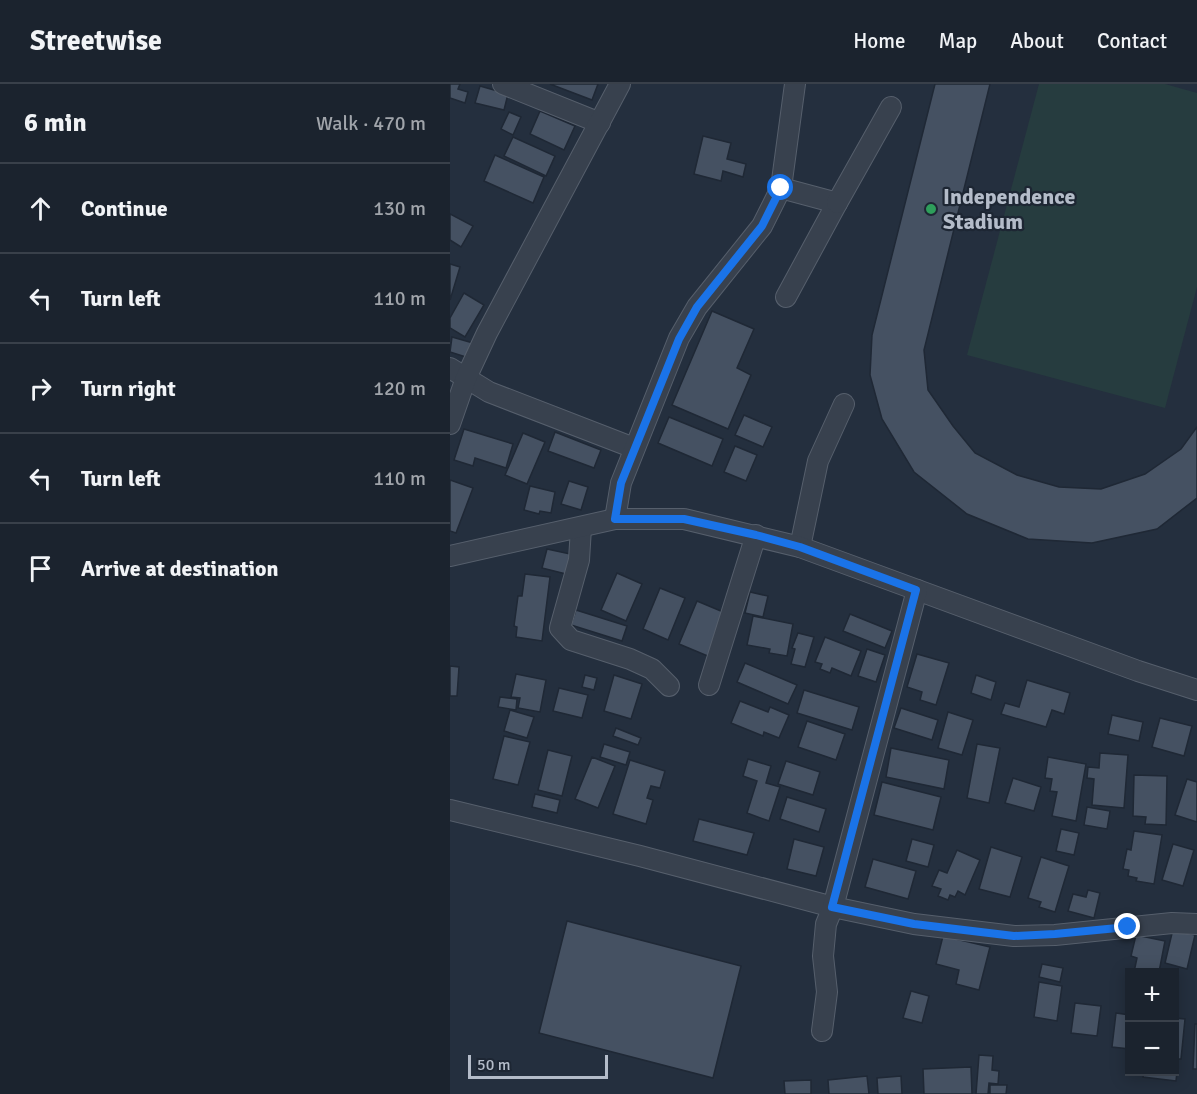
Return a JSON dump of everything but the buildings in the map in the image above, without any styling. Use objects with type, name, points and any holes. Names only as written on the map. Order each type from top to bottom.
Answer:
[{"type":"street","points":[[503,84],[600,123]]},
{"type":"street","points":[[450,424],[458,373],[487,333],[620,84]]},
{"type":"street","points":[[615,519],[621,483],[679,339],[697,307],[762,226],[781,188],[795,84]]},
{"type":"street","points":[[786,297],[891,107]]},
{"type":"street","points":[[781,188],[837,203]]},
{"type":"street","points":[[458,373],[489,392],[634,448]]},
{"type":"street","points":[[800,547],[819,461],[844,404]]},
{"type":"street","points":[[450,556],[615,519],[684,519],[800,547],[1138,671],[1197,690]]},
{"type":"street","points":[[581,528],[579,560],[560,628],[571,640],[630,659],[652,669],[669,686]]},
{"type":"street","points":[[709,686],[756,535]]},
{"type":"street","points":[[822,1031],[827,992],[823,956],[826,924],[916,590]]},
{"type":"street","points":[[450,810],[628,853],[832,907],[914,924],[1014,936],[1172,923],[1197,924]]},
{"type":"green space","points":[[1039,84],[1165,84],[1197,93],[1197,287],[1165,408],[967,355]]},
{"type":"place","name":"Independence Stadium","points":[[931,209]]},
{"type":"route","points":[[781,188],[762,226],[697,307],[679,339],[651,403],[621,483],[615,519],[684,519],[756,535],[800,547],[916,590],[832,907],[914,924],[1014,936],[1128,927]]}]
